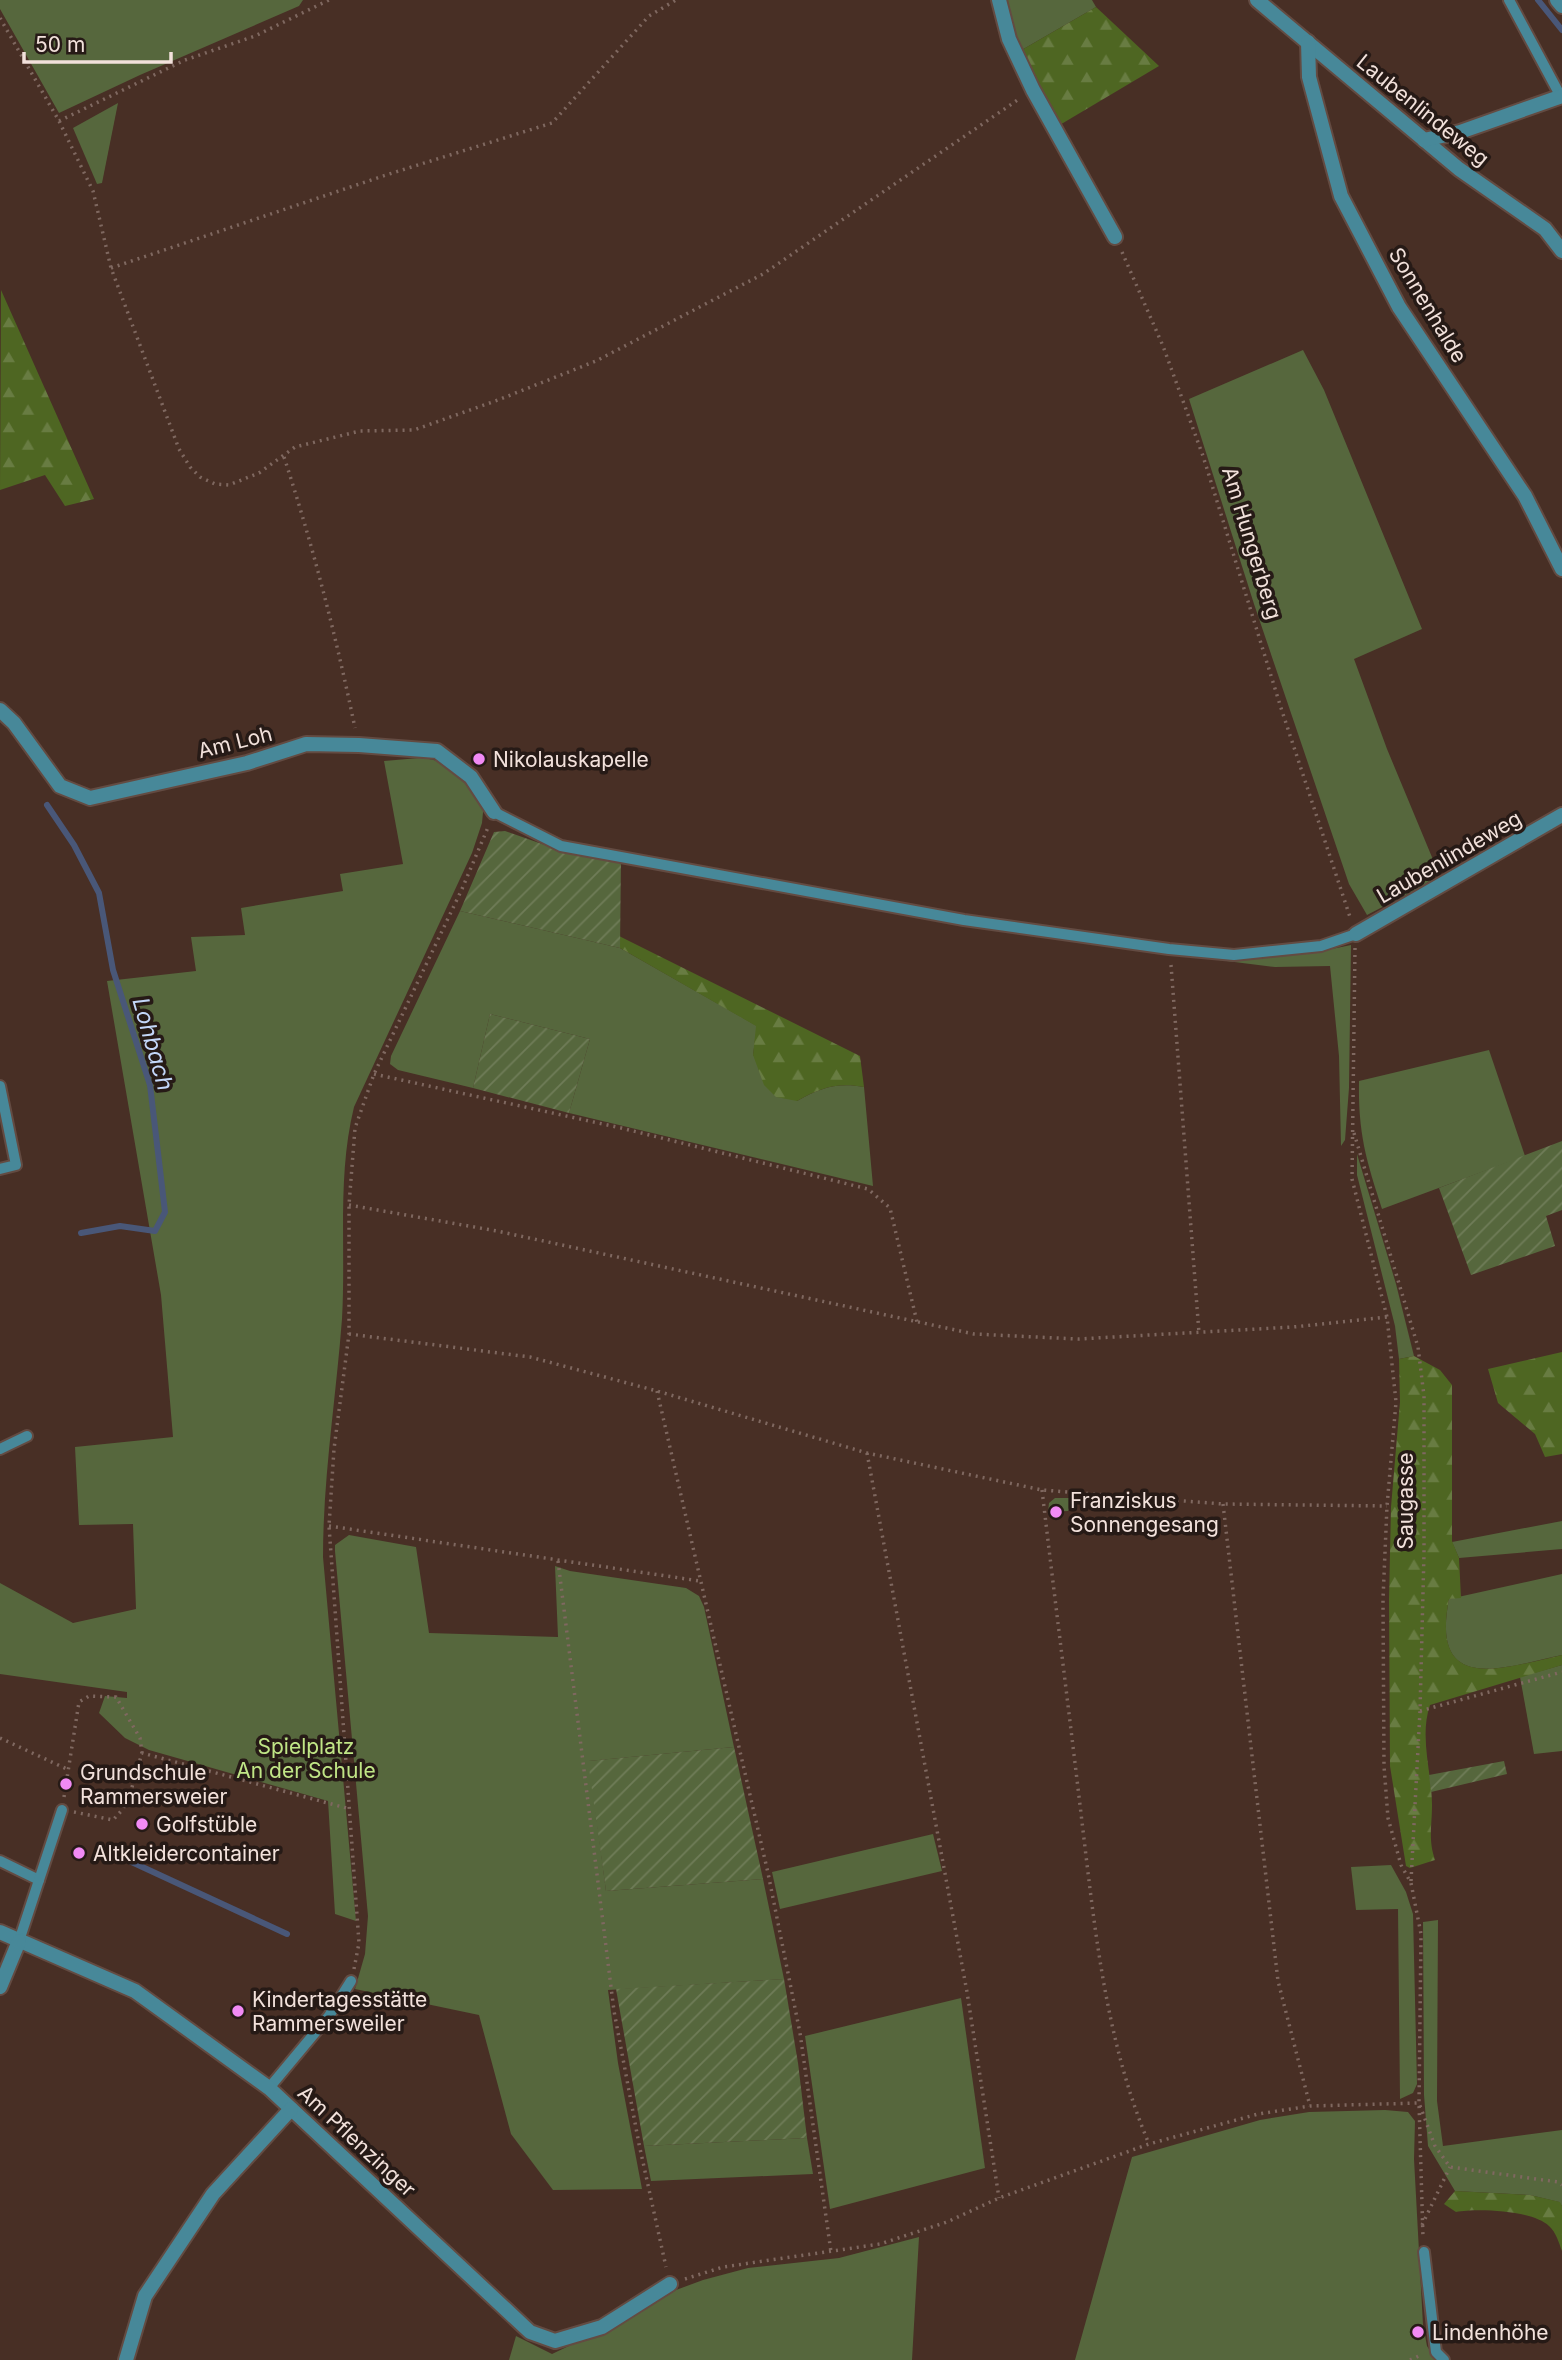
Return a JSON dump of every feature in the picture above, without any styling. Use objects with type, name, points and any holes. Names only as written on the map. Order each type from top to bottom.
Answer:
[{"type":"street","points":[[999,0],[1009,38],[1033,90],[1115,237]]},
{"type":"street","name":"Laubenlindeweg","points":[[1257,0],[1459,169],[1545,229],[1562,251]]},
{"type":"street","points":[[1557,0],[1562,6]]},
{"type":"street","name":"Sonnenhalde","points":[[1308,42],[1310,77],[1342,196],[1399,307],[1525,496],[1562,569]]},
{"type":"street","points":[[1424,139],[1460,132],[1562,96]]},
{"type":"street","name":"Am Loh","points":[[0,710],[14,723],[60,786],[90,798],[247,763],[306,744],[438,751],[471,777],[494,812]]},
{"type":"street","name":"Laubenlindeweg","points":[[1356,934],[1562,815]]},
{"type":"street","name":"Am Pflenzinger","points":[[0,1932],[135,1991],[269,2088],[530,2332],[555,2341],[602,2327],[670,2284]]},
{"type":"street","points":[[0,1987],[19,1941]]},
{"type":"street","points":[[126,2360],[145,2296],[213,2194],[291,2109]]},
{"type":"lane","points":[[1509,0],[1562,96]]},
{"type":"lane","points":[[494,812],[561,846],[964,920],[1169,949],[1234,955],[1321,947],[1356,934]]},
{"type":"lane","points":[[0,1086],[16,1165],[0,1169]]},
{"type":"lane","points":[[0,1449],[27,1436]]},
{"type":"lane","points":[[19,1941],[62,1810]]},
{"type":"lane","points":[[0,1861],[39,1880]]},
{"type":"lane","points":[[269,2088],[329,2015],[351,1981]]},
{"type":"lane","points":[[1424,2252],[1436,2352],[1444,2360]]},
{"type":"path","points":[[315,0],[318,5]]},
{"type":"path","points":[[59,121],[185,60],[255,36],[329,0]]},
{"type":"path","points":[[111,268],[386,175],[552,123],[649,16],[676,0]]},
{"type":"path","points":[[0,18],[59,121],[93,191],[111,268],[179,449],[200,477],[215,484],[229,485],[259,473],[295,447],[360,431],[414,430],[596,361],[763,274],[1033,90]]},
{"type":"path","name":"Am Hungerberg","points":[[1115,237],[1163,346],[1203,456],[1281,708],[1356,934],[1352,1179],[1387,1317],[1396,1402],[1387,1506],[1383,1599],[1384,1766],[1388,1818],[1401,1865],[1411,1883]]},
{"type":"path","points":[[284,457],[334,627],[359,746]]},
{"type":"path","points":[[351,1981],[359,1943],[329,1526],[334,1449],[349,1334],[349,1205],[355,1128],[374,1074],[462,889],[494,812]]},
{"type":"path","points":[[1169,949],[1175,994],[1199,1333]]},
{"type":"path","points":[[374,1074],[621,1128],[868,1189],[890,1208],[917,1322]]},
{"type":"path","name":"Saugasse","points":[[1353,1128],[1418,1347],[1424,1396],[1420,1711],[1411,1883]]},
{"type":"path","points":[[349,1205],[497,1231],[974,1334],[1078,1339],[1293,1327],[1387,1317]]},
{"type":"path","points":[[349,1334],[530,1357],[867,1453],[1042,1490],[1223,1504],[1387,1506]]},
{"type":"path","points":[[657,1391],[768,1872],[800,2033],[831,2252]]},
{"type":"path","points":[[867,1453],[967,1992],[999,2198]]},
{"type":"path","points":[[1042,1490],[1098,1949],[1118,2053],[1135,2111],[1149,2144]]},
{"type":"path","points":[[1223,1504],[1278,1981],[1310,2106]]},
{"type":"path","points":[[329,1526],[701,1581]]},
{"type":"path","points":[[558,1561],[614,2011],[639,2144],[670,2284],[723,2267],[880,2244],[1149,2144],[1258,2115],[1310,2106],[1419,2103]]},
{"type":"path","points":[[1420,1711],[1562,1672]]},
{"type":"path","points":[[89,1696],[116,1697],[133,1722],[140,1738],[142,1752],[123,1809],[113,1820],[62,1810],[69,1770],[79,1702],[89,1696]]},
{"type":"path","points":[[0,1738],[69,1770]]},
{"type":"path","points":[[142,1752],[350,1809]]},
{"type":"path","points":[[130,1794],[137,1795]]},
{"type":"path","points":[[1411,1883],[1421,1934],[1419,2103],[1424,2252]]},
{"type":"path","points":[[1419,2103],[1435,2146],[1450,2167],[1558,2182],[1562,2185]]},
{"type":"path","points":[[1422,2226],[1450,2167]]},
{"type":"green space","points":[[0,0],[303,0],[299,6],[59,113],[0,9]]},
{"type":"green space","points":[[1005,0],[1092,0],[1096,7],[1020,51]]},
{"type":"green space","points":[[1096,7],[1159,66],[1058,126],[1020,51]]},
{"type":"green space","points":[[118,103],[102,183],[97,184],[73,128]]},
{"type":"green space","points":[[1,290],[94,499],[65,506],[45,475],[0,490]]},
{"type":"green space","points":[[1303,350],[1324,390],[1422,629],[1354,659],[1387,749],[1439,874],[1421,887],[1367,915],[1349,884],[1254,604],[1189,399]]},
{"type":"green space","name":"Spielplatz An der Schule","points":[[419,758],[449,766],[464,778],[484,802],[482,823],[472,853],[354,1107],[346,1159],[342,1319],[327,1467],[323,1557],[356,1921],[335,1914],[328,1801],[149,1750],[125,1738],[99,1713],[105,1696],[127,1698],[127,1692],[0,1674],[0,1583],[73,1623],[136,1609],[133,1524],[79,1525],[75,1447],[173,1437],[161,1295],[107,981],[196,971],[191,937],[245,935],[241,908],[343,891],[340,874],[403,864],[384,761]]},
{"type":"green space","points":[[505,831],[562,851],[621,860],[620,948],[460,911],[494,832]]},
{"type":"green space","points":[[460,911],[620,948],[757,1026],[753,1055],[797,1101],[829,1087],[864,1087],[873,1186],[569,1113],[590,1039],[490,1014],[473,1088],[398,1070],[390,1064],[391,1056]]},
{"type":"green space","points":[[619,936],[860,1056],[864,1087],[829,1087],[797,1101],[776,1097],[764,1085],[753,1055],[756,1026],[620,948]]},
{"type":"green space","points":[[1351,945],[1349,1088],[1345,1140],[1341,1146],[1339,1056],[1330,966],[1275,967],[1187,956],[1270,957]]},
{"type":"green space","points":[[490,1014],[590,1039],[569,1113],[473,1088]]},
{"type":"green space","points":[[1489,1050],[1525,1156],[1382,1209],[1364,1146],[1359,1081]]},
{"type":"green space","points":[[1562,1141],[1562,1210],[1546,1216],[1555,1246],[1471,1275],[1439,1188]]},
{"type":"green space","points":[[1357,1154],[1396,1284],[1414,1356],[1399,1359],[1395,1326],[1357,1175]]},
{"type":"green space","points":[[1562,1352],[1562,1454],[1545,1457],[1535,1434],[1498,1403],[1488,1369]]},
{"type":"green space","points":[[1414,1356],[1440,1370],[1452,1385],[1452,1541],[1459,1558],[1461,1598],[1449,1599],[1446,1630],[1450,1650],[1461,1662],[1476,1668],[1517,1665],[1562,1655],[1562,1665],[1430,1705],[1426,1742],[1432,1805],[1431,1839],[1435,1860],[1410,1868],[1406,1866],[1390,1766],[1389,1600],[1391,1507],[1400,1402],[1399,1359]]},
{"type":"green space","points":[[1055,1498],[1081,1498],[1074,1501],[1068,1511],[1048,1512],[1049,1503]]},
{"type":"green space","points":[[1562,1521],[1562,1549],[1459,1558],[1452,1542]]},
{"type":"green space","points":[[349,1535],[416,1547],[429,1633],[558,1637],[555,1566],[570,1571],[686,1588],[699,1596],[704,1607],[734,1747],[589,1761],[606,1891],[763,1879],[784,1979],[608,1990],[618,2063],[642,2189],[553,2190],[511,2134],[479,2015],[355,1989],[365,1954],[368,1916],[335,1551],[335,1545]]},
{"type":"green space","points":[[1562,1574],[1562,1655],[1516,1665],[1476,1668],[1461,1662],[1450,1650],[1446,1630],[1449,1599]]},
{"type":"green space","points":[[1562,1665],[1562,1751],[1534,1754],[1520,1677]]},
{"type":"green space","points":[[734,1747],[763,1879],[606,1891],[588,1761]]},
{"type":"green space","points":[[1504,1761],[1507,1774],[1431,1792],[1429,1775]]},
{"type":"green space","points":[[933,1834],[942,1871],[780,1909],[772,1872]]},
{"type":"green space","points":[[1391,1865],[1406,1892],[1413,1914],[1417,2084],[1413,2093],[1400,2099],[1398,1909],[1356,1910],[1351,1867]]},
{"type":"green space","points":[[1438,1920],[1437,2101],[1443,2146],[1562,2130],[1562,2206],[1559,2202],[1530,2195],[1455,2191],[1428,2146],[1424,2095],[1423,1922]]},
{"type":"green space","points":[[784,1979],[807,2138],[644,2146],[616,1989]]},
{"type":"green space","points":[[961,1998],[985,2168],[830,2209],[805,2036]]},
{"type":"green space","points":[[1309,2112],[1408,2112],[1415,2121],[1414,2159],[1423,2325],[1427,2346],[1436,2360],[1075,2360],[1132,2157],[1260,2120]]},
{"type":"green space","points":[[807,2138],[813,2174],[651,2181],[644,2146]]},
{"type":"green space","points":[[1455,2191],[1530,2195],[1560,2202],[1562,2251],[1551,2228],[1530,2216],[1490,2210],[1456,2212],[1444,2204]]},
{"type":"green space","points":[[919,2237],[912,2360],[509,2360],[516,2336],[552,2354],[638,2313],[676,2290],[703,2280],[748,2268],[839,2258]]},
{"type":"waterway","points":[[1538,0],[1562,30]]},
{"type":"waterway","name":"Lohbach","points":[[47,805],[74,845],[99,893],[113,970],[150,1085],[165,1212],[155,1231],[120,1226],[81,1233]]},
{"type":"waterway","points":[[110,1852],[287,1934]]},
{"type":"place","name":"Nikolauskapelle","points":[[479,759]]},
{"type":"place","name":"Franziskus Sonnengesang","points":[[1056,1512]]},
{"type":"place","name":"Grundschule Rammersweier","points":[[66,1784]]},
{"type":"place","name":"Golfstüble","points":[[142,1824]]},
{"type":"place","name":"Altkleidercontainer","points":[[79,1853]]},
{"type":"place","name":"Kindertagesstätte Rammersweiler","points":[[238,2011]]},
{"type":"place","name":"Lindenhöhe","points":[[1418,2332]]}]
